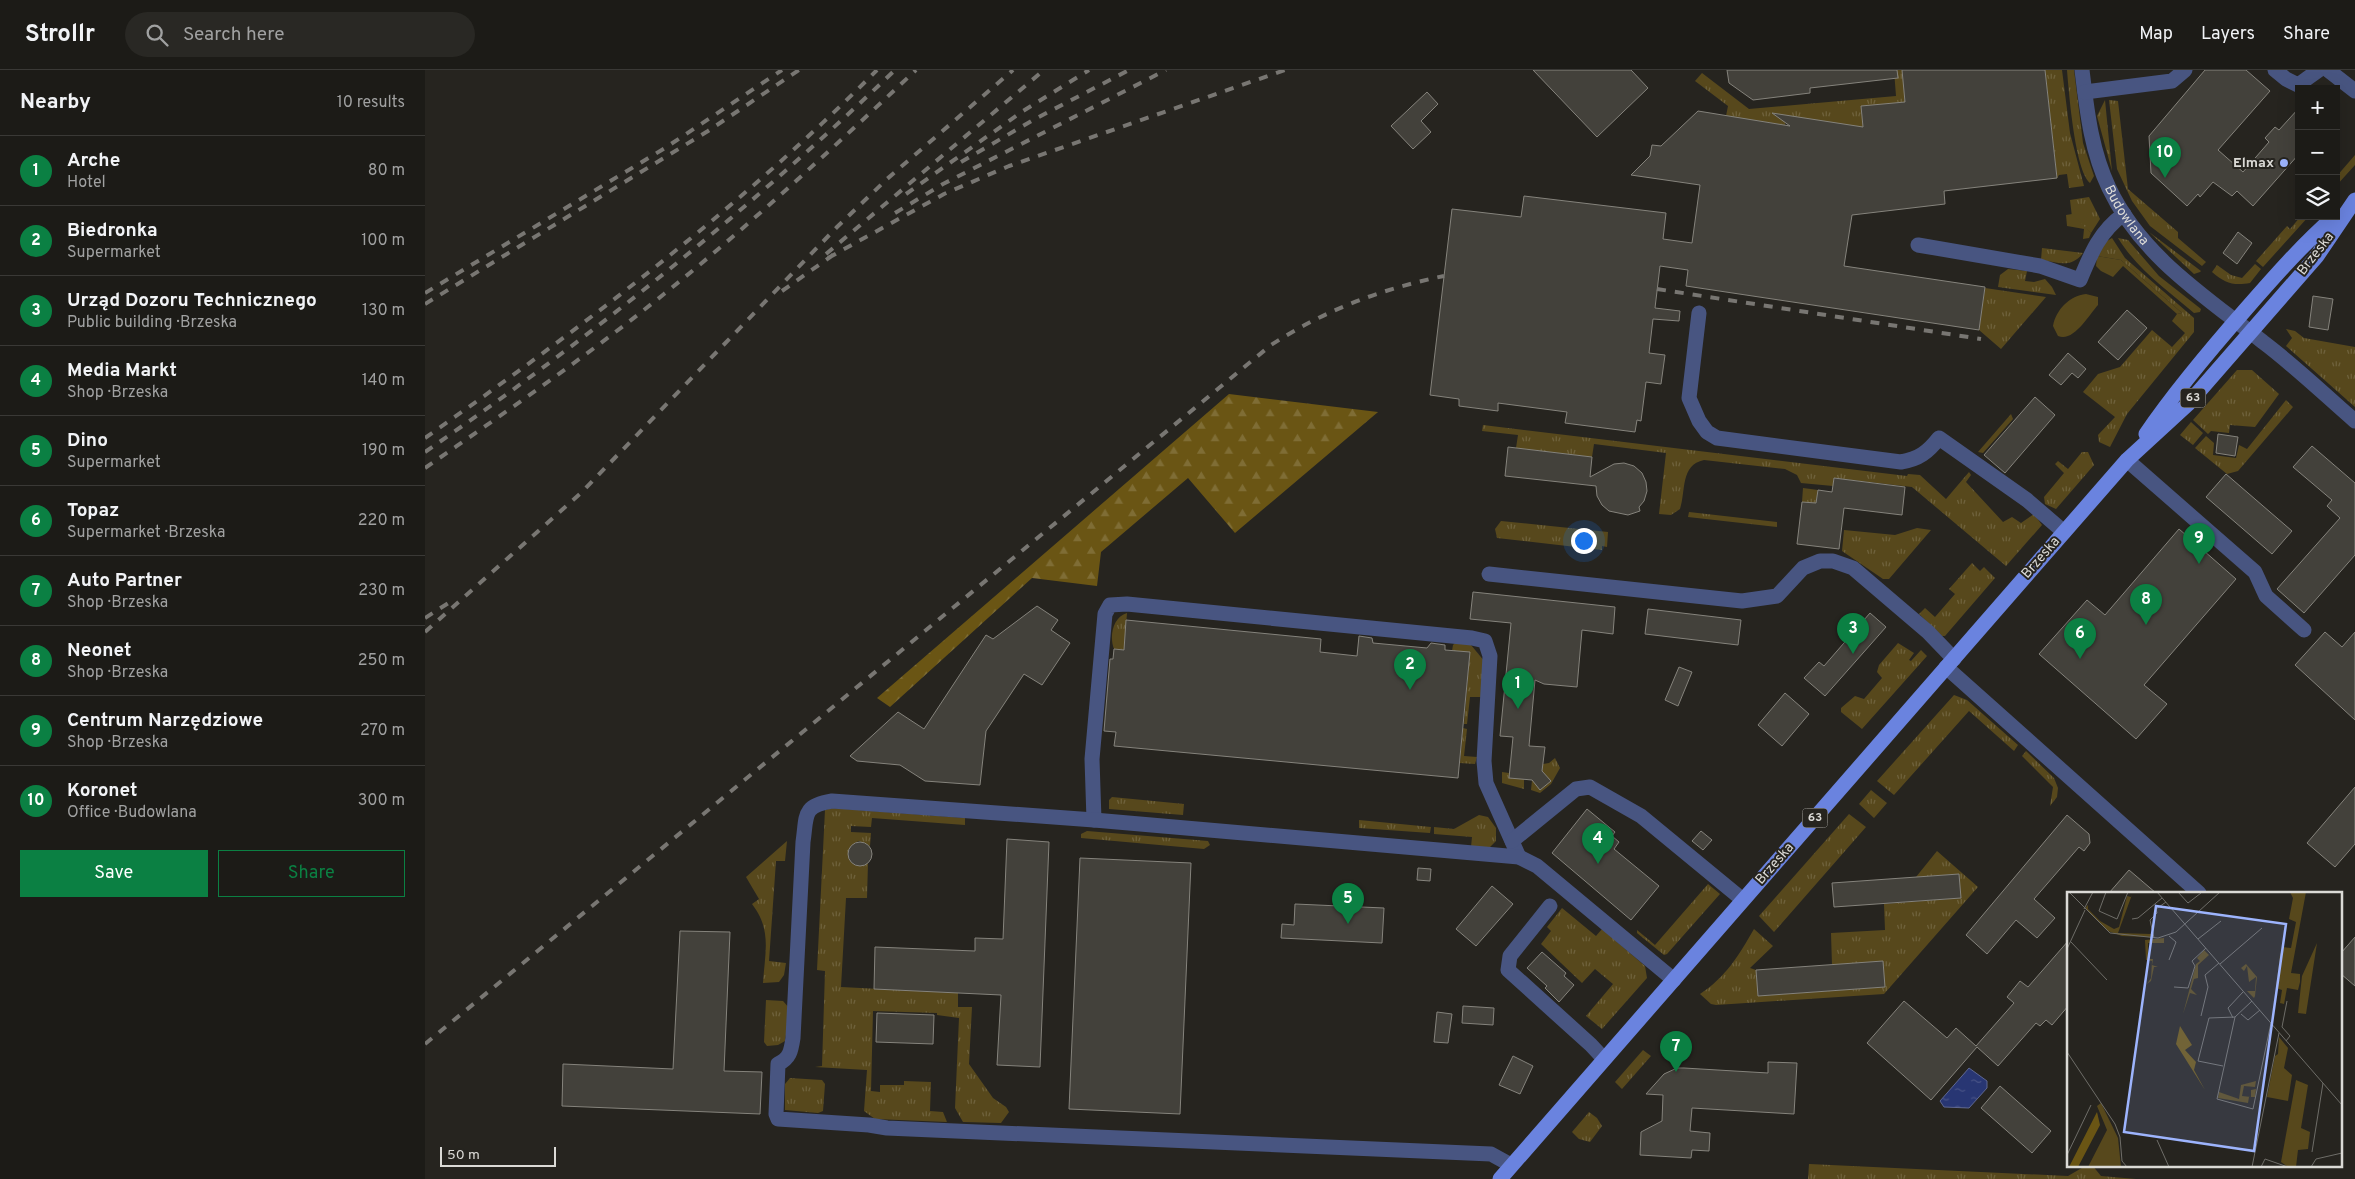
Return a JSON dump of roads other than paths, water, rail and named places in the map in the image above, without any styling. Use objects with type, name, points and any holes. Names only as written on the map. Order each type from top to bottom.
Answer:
[{"type":"main road","name":"Brzeska","points":[[2340,212],[2355,199]]},
{"type":"main road","name":"Brzeska","points":[[1500,1179],[2063,532],[2128,459],[2188,404],[2317,256],[2355,199]]},
{"type":"main road","name":"Brzeska","points":[[2128,459],[2174,393],[2303,244],[2330,220]]},
{"type":"street","name":"Budowlana","points":[[2082,70],[2093,145],[2109,189],[2124,214],[2162,262],[2250,332],[2355,421]]},
{"type":"street","points":[[2085,92],[2172,81],[2185,70]]},
{"type":"street","points":[[2275,70],[2285,79],[2298,85],[2319,70]]},
{"type":"street","points":[[2328,70],[2355,91]]},
{"type":"street","points":[[1917,245],[2040,266],[2080,280],[2098,239],[2113,222],[2124,214]]},
{"type":"street","points":[[1699,313],[1689,398],[1699,421],[1707,432],[1717,438],[1901,462],[1914,460],[1927,452],[1939,438],[2027,500],[2063,532]]},
{"type":"street","points":[[2128,459],[2255,572],[2266,596],[2304,630]]},
{"type":"street","points":[[1489,574],[1742,601],[1777,596],[1803,568],[1820,561],[1833,561],[1853,568],[1928,632],[1950,663],[2198,892]]},
{"type":"street","points":[[1094,820],[1092,759],[1105,614],[1111,605],[1127,604],[1472,638],[1485,641],[1491,656],[1484,761],[1486,783],[1519,857]]},
{"type":"street","points":[[1512,841],[1577,789],[1590,787],[1641,816],[1743,900]]},
{"type":"street","points":[[1511,1166],[1491,1154],[897,1129],[869,1124],[778,1119],[776,1114],[778,1064],[787,1059],[791,1053],[793,1038],[803,842],[807,812],[816,804],[832,801],[1094,820],[1519,857],[1537,866],[1674,980]]},
{"type":"street","points":[[1550,906],[1510,956],[1508,970],[1584,1038],[1604,1059]]},
{"type":"water","points":[[1969,1068],[1987,1081],[1987,1088],[1969,1108],[1944,1107],[1940,1101]]},
{"type":"railway","points":[[425,293],[665,148],[782,70]]},
{"type":"railway","points":[[425,304],[708,131],[799,70]]},
{"type":"railway","points":[[425,438],[602,309],[716,218],[825,121],[877,70]]},
{"type":"railway","points":[[425,452],[609,318],[783,173],[895,70]]},
{"type":"railway","points":[[425,468],[576,362],[664,294],[760,213],[916,70]]},
{"type":"railway","points":[[425,632],[582,492],[837,227],[887,179],[1013,70]]},
{"type":"railway","points":[[826,254],[1044,70]]},
{"type":"railway","points":[[906,194],[1023,111],[1089,70]]},
{"type":"railway","points":[[961,162],[1035,119],[1129,70]]},
{"type":"railway","points":[[895,213],[943,184],[1166,70]]},
{"type":"railway","points":[[828,258],[944,194],[1009,166],[1285,70]]},
{"type":"railway","points":[[782,291],[833,255]]},
{"type":"railway","points":[[425,1044],[1271,345],[1312,321],[1354,302],[1398,287],[1444,276]]},
{"type":"railway","points":[[1657,289],[1981,339]]},
{"type":"railway","points":[[425,618],[450,602]]},
{"type":"place","name":"Elmax","points":[[2284,163]]},
{"type":"place","name":"Koronet","points":[[2165,178]]},
{"type":"place","name":"Centrum Narzędziowe","points":[[2199,564]]},
{"type":"place","name":"Neonet","points":[[2146,625]]},
{"type":"place","name":"Urząd Dozoru Technicznego","points":[[1853,654]]},
{"type":"place","name":"Topaz","points":[[2080,659]]},
{"type":"place","name":"Biedronka","points":[[1410,690]]},
{"type":"place","name":"Arche","points":[[1518,709]]},
{"type":"place","name":"Media Markt","points":[[1598,864]]},
{"type":"place","name":"Dino","points":[[1348,924]]},
{"type":"place","name":"Auto Partner","points":[[1676,1072]]}]
